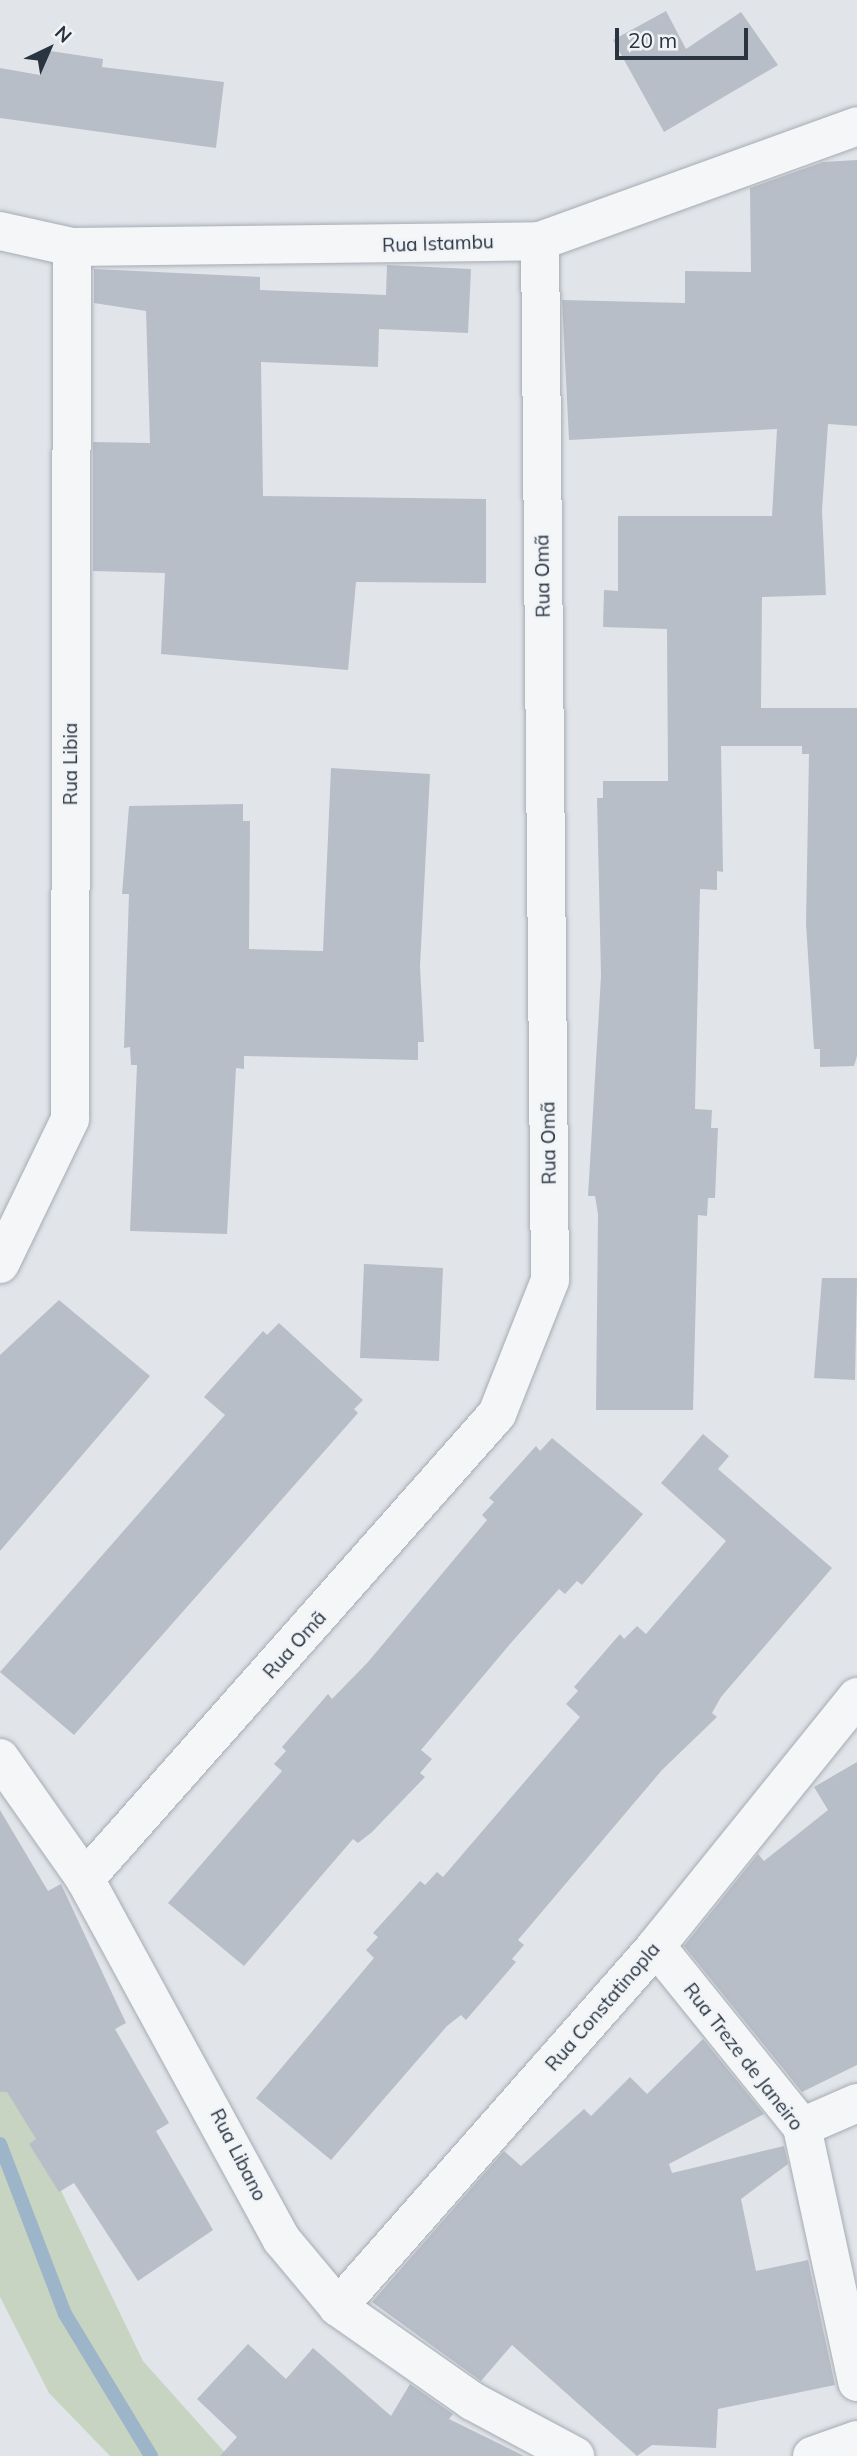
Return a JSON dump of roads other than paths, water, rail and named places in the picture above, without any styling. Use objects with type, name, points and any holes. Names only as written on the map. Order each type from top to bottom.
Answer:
[{"type":"street","name":"Rua Istambu","points":[[0,231],[72,247],[540,241],[857,126]]},
{"type":"street","name":"Rua Omã","points":[[85,1879],[497,1414],[550,1280],[540,241]]},
{"type":"street","name":"Rua Libia","points":[[0,1264],[70,1119],[72,247]]},
{"type":"street","name":"Rua Constatinopla","points":[[338,2307],[656,1946],[857,1697]]},
{"type":"street","name":"Rua Libano","points":[[0,1758],[85,1879],[282,2241],[338,2307],[472,2400],[575,2456]]},
{"type":"street","name":"Rua Treze de Janeiro","points":[[656,1946],[802,2127],[857,2382]]},
{"type":"street","points":[[802,2127],[857,2103]]},
{"type":"street","points":[[812,2456],[857,2440]]},
{"type":"waterway","points":[[0,2144],[65,2314],[151,2456]]}]
